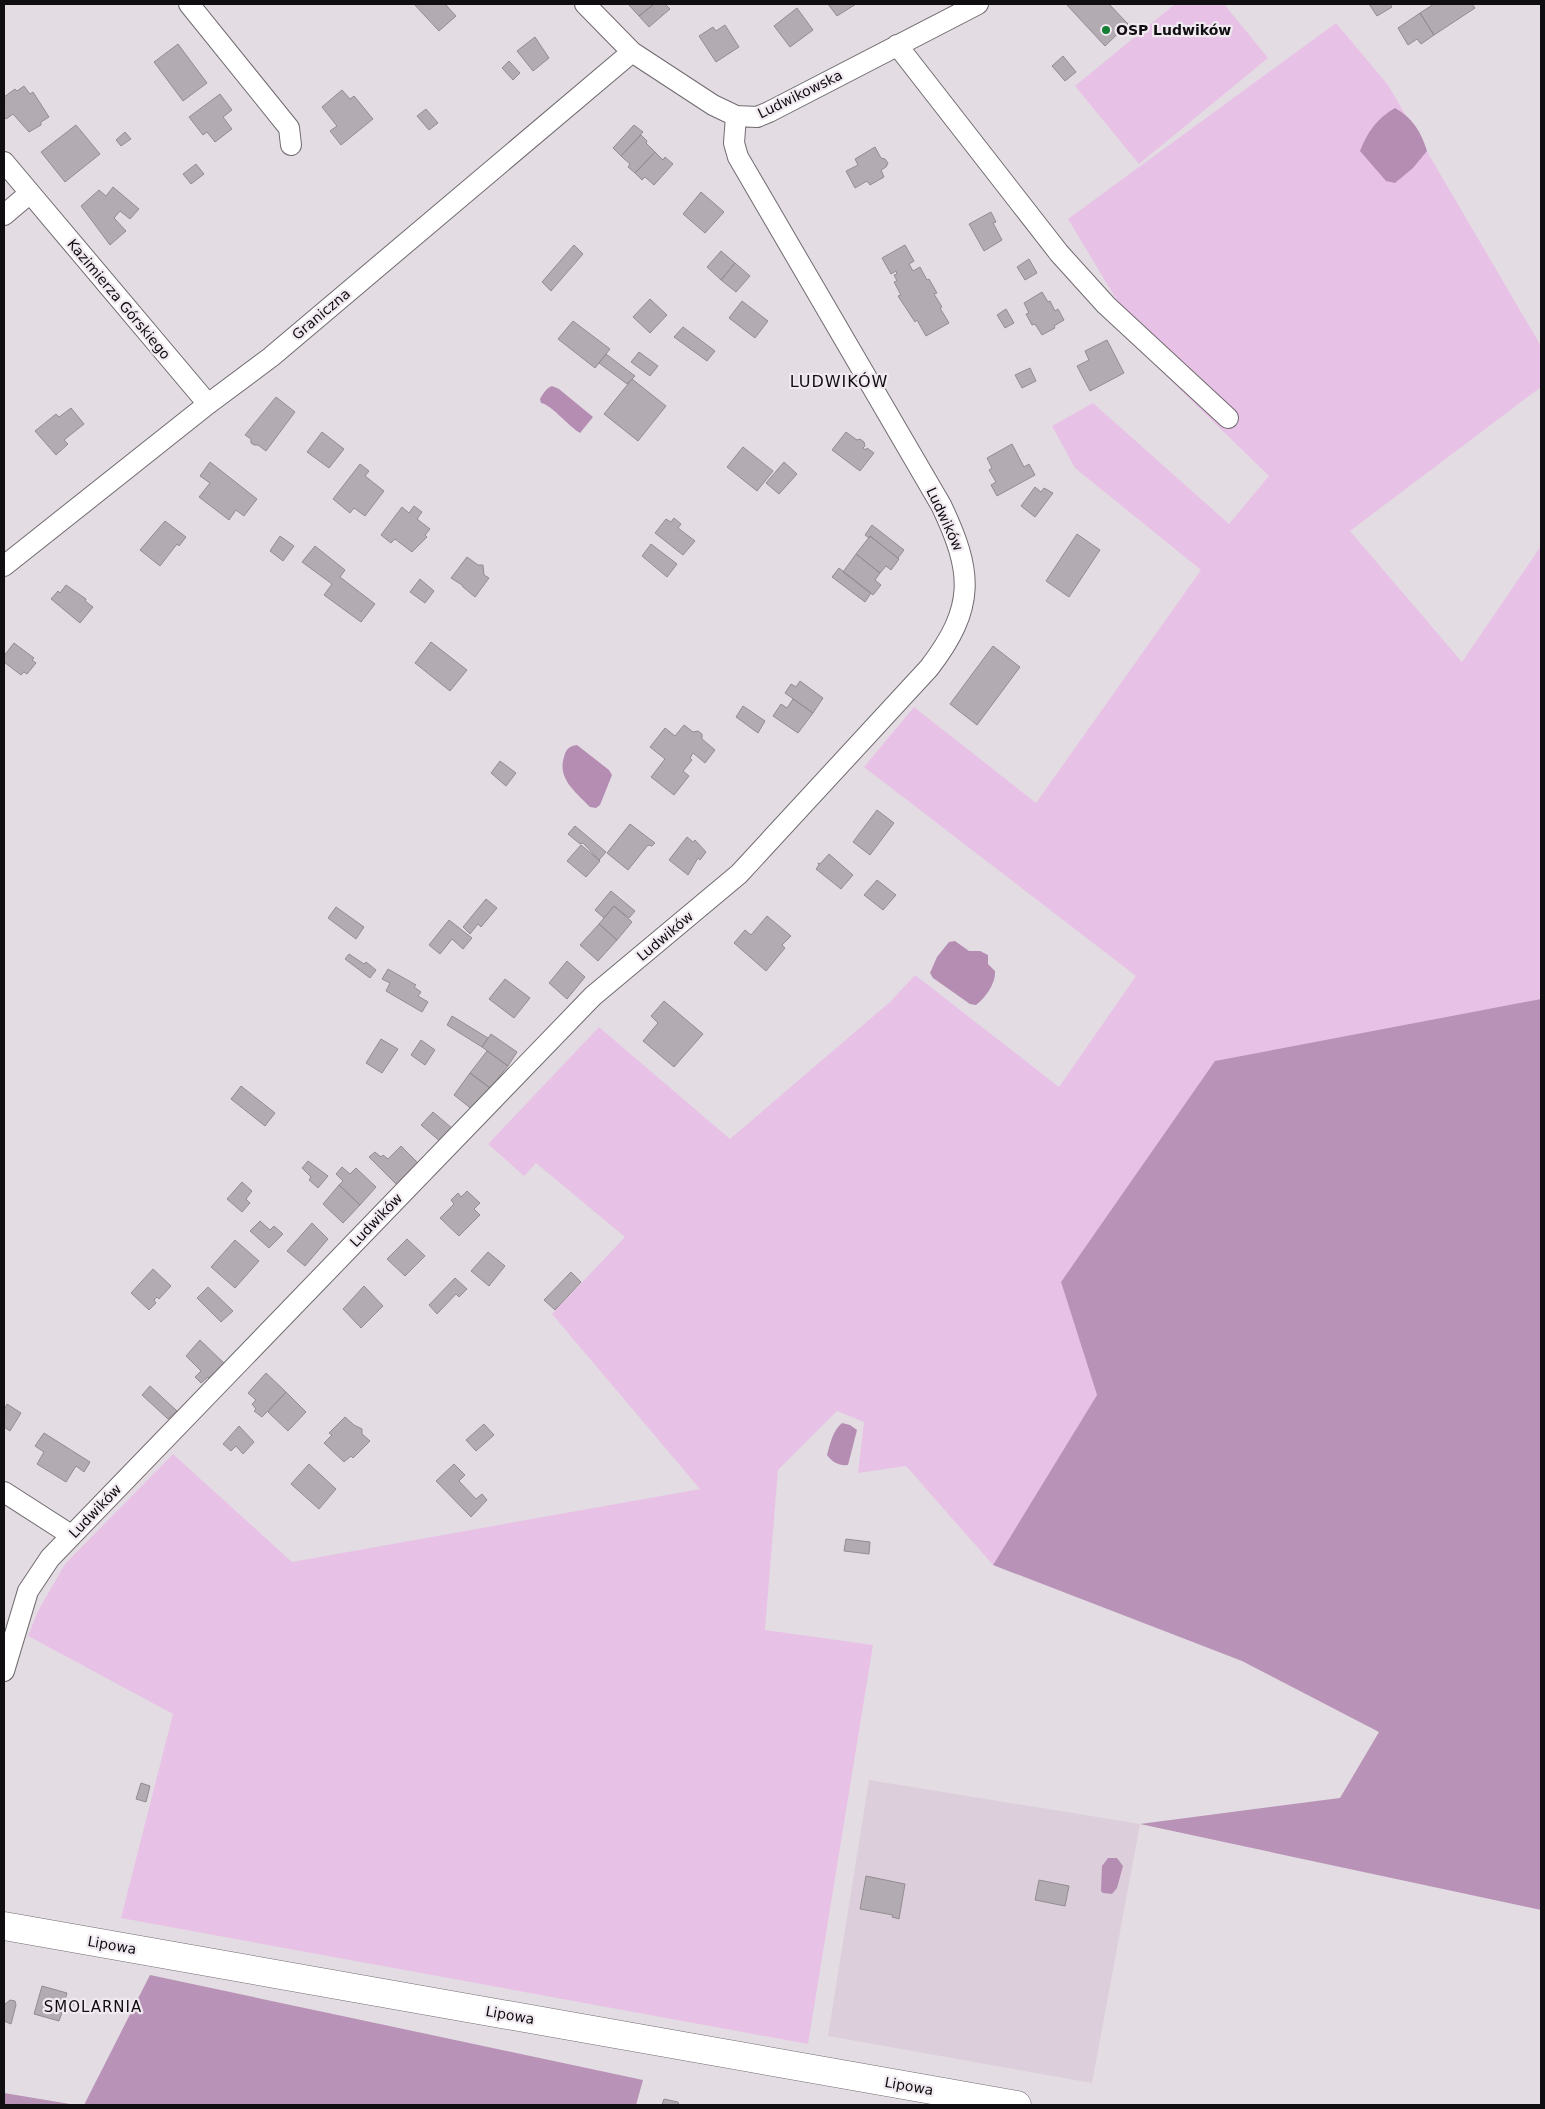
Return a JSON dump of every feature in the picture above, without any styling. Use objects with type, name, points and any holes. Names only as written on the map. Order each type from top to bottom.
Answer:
[{"type":"main road","name":"Lipowa","points":[[4,1926],[1017,2105]]},
{"type":"street","points":[[189,4],[289,128],[291,145]]},
{"type":"street","name":"Ludwikowska","points":[[585,4],[632,52],[713,105],[736,116],[757,117],[978,4]]},
{"type":"street","points":[[897,45],[1059,253],[1106,305],[1228,418]]},
{"type":"street","name":"Graniczna","points":[[4,566],[208,404],[271,357],[632,52]]},
{"type":"street","name":"Ludwików","points":[[4,1671],[28,1591],[45,1564],[71,1535],[593,996],[739,874],[929,668],[947,645],[957,625],[966,581],[961,553],[954,532],[941,504],[738,157],[734,143],[736,116]]},
{"type":"street","name":"Kazimierza Górskiego","points":[[4,162],[208,404]]},
{"type":"street","points":[[4,215],[30,194]]},
{"type":"street","points":[[4,1492],[71,1535]]},
{"type":"shaded area","points":[[1175,4],[1224,4],[1268,58],[1139,164],[1075,86]]},
{"type":"shaded area","points":[[1336,23],[1388,85],[1541,346],[1541,387],[1350,531],[1462,662],[1541,546],[1541,999],[1222,1060],[1061,1282],[1097,1395],[993,1565],[906,1466],[858,1473],[864,1422],[837,1411],[778,1470],[765,1630],[873,1645],[808,2044],[121,1918],[173,1714],[28,1636],[38,1611],[65,1564],[173,1454],[292,1562],[700,1489],[552,1314],[625,1237],[536,1163],[524,1176],[488,1144],[599,1027],[730,1139],[890,1002],[915,975],[1059,1087],[1136,976],[864,767],[914,707],[1036,803],[1201,570],[1075,468],[1052,426],[1093,403],[1229,524],[1269,476],[1157,367],[1068,219]]},
{"type":"shaded area","points":[[1395,108],[1407,116],[1416,126],[1427,151],[1413,168],[1395,183],[1386,181],[1360,151],[1373,126]]},
{"type":"shaded area","points":[[552,386],[559,389],[593,417],[580,433],[550,408],[541,403],[540,399],[548,388]]},
{"type":"shaded area","points":[[577,745],[609,770],[612,775],[600,805],[596,808],[590,807],[565,779],[563,772],[564,757],[568,748]]},
{"type":"shaded area","points":[[955,941],[969,951],[980,951],[988,955],[988,964],[995,971],[990,990],[976,1005],[970,1004],[933,978],[930,973],[937,957],[949,942]]},
{"type":"shaded area","points":[[1541,999],[1541,1910],[1140,1824],[1340,1798],[1379,1732],[1242,1661],[993,1565],[1097,1395],[1061,1282],[1215,1061]]},
{"type":"shaded area","points":[[842,1423],[850,1425],[857,1430],[848,1465],[836,1463],[827,1455],[834,1433]]},
{"type":"shaded area","points":[[869,1780],[1140,1824],[1092,2083],[828,2036]]},
{"type":"shaded area","points":[[1108,1858],[1117,1858],[1123,1866],[1117,1888],[1112,1894],[1101,1891],[1102,1866]]},
{"type":"shaded area","points":[[150,1975],[643,2080],[636,2105],[84,2105]]},
{"type":"shaded area","points":[[4,2093],[76,2105],[4,2105]]},
{"type":"building","points":[[414,4],[445,4],[456,16],[439,31]]},
{"type":"building","points":[[628,4],[654,4],[639,16]]},
{"type":"building","points":[[654,4],[665,4],[670,9],[649,27],[639,16]]},
{"type":"building","points":[[828,4],[856,4],[837,16]]},
{"type":"building","name":"OSP Ludwików","points":[[1066,4],[1109,4],[1128,24],[1105,46]]},
{"type":"building","points":[[1369,4],[1390,4],[1392,7],[1377,16]]},
{"type":"building","points":[[1434,4],[1472,4],[1475,8],[1434,35],[1420,13]]},
{"type":"building","points":[[797,8],[813,30],[790,47],[774,26]]},
{"type":"building","points":[[1420,13],[1434,35],[1421,44],[1417,39],[1408,45],[1398,28]]},
{"type":"building","points":[[725,25],[739,47],[716,62],[699,36],[713,27],[716,31]]},
{"type":"building","points":[[535,37],[549,58],[533,71],[517,51]]},
{"type":"building","points":[[178,44],[207,83],[183,101],[154,62]]},
{"type":"building","points":[[1063,56],[1076,72],[1065,81],[1052,66]]},
{"type":"building","points":[[509,61],[520,73],[513,80],[502,68]]},
{"type":"building","points":[[24,86],[30,94],[33,92],[49,117],[41,122],[41,125],[29,132],[13,114],[6,119],[4,116],[4,97],[15,89],[17,91]]},
{"type":"building","points":[[342,90],[350,99],[354,96],[373,119],[341,145],[330,131],[337,126],[322,107]]},
{"type":"building","points":[[220,94],[232,110],[223,117],[232,129],[215,142],[207,132],[203,135],[189,117]]},
{"type":"building","points":[[426,109],[438,123],[429,130],[417,116]]},
{"type":"building","points":[[76,125],[100,154],[65,182],[41,152]]},
{"type":"building","points":[[634,125],[643,132],[621,156],[613,148]]},
{"type":"building","points":[[125,132],[131,139],[121,146],[116,140]]},
{"type":"building","points":[[641,135],[655,152],[635,173],[628,167],[630,164],[621,156]]},
{"type":"building","points":[[875,147],[881,158],[885,159],[888,163],[881,170],[884,177],[870,185],[867,181],[855,188],[846,171],[858,165],[855,159]]},
{"type":"building","points":[[655,152],[663,160],[665,157],[673,164],[654,185],[645,177],[642,180],[635,173]]},
{"type":"building","points":[[196,164],[204,174],[191,184],[183,174]]},
{"type":"building","points":[[113,187],[139,209],[130,219],[120,211],[114,218],[126,231],[110,245],[81,206],[99,190],[106,196]]},
{"type":"building","points":[[701,192],[724,212],[705,233],[683,214]]},
{"type":"building","points":[[991,212],[996,222],[993,223],[1002,240],[984,251],[969,224]]},
{"type":"building","points":[[574,245],[583,254],[551,291],[542,282]]},
{"type":"building","points":[[905,245],[914,261],[909,264],[913,271],[920,267],[927,280],[929,279],[937,293],[934,294],[942,307],[940,308],[949,323],[926,336],[917,320],[915,322],[898,296],[901,295],[894,282],[897,281],[894,275],[897,274],[896,271],[891,274],[882,258]]},
{"type":"building","points":[[721,251],[735,263],[721,280],[707,267]]},
{"type":"building","points":[[1029,259],[1037,273],[1025,280],[1017,267]]},
{"type":"building","points":[[735,263],[750,276],[736,292],[721,280]]},
{"type":"building","points":[[1042,292],[1048,302],[1050,301],[1055,311],[1058,309],[1064,320],[1054,326],[1055,328],[1042,335],[1035,324],[1032,325],[1026,314],[1029,313],[1024,303]]},
{"type":"building","points":[[650,299],[667,315],[650,333],[633,317]]},
{"type":"building","points":[[742,301],[768,321],[755,338],[729,318]]},
{"type":"building","points":[[1006,309],[1014,323],[1005,328],[997,315]]},
{"type":"building","points":[[573,321],[610,349],[595,368],[558,339]]},
{"type":"building","points":[[683,327],[715,351],[707,361],[674,337]]},
{"type":"building","points":[[1107,340],[1124,373],[1090,391],[1077,366],[1089,360],[1085,351]]},
{"type":"building","points":[[639,352],[658,366],[650,376],[631,362]]},
{"type":"building","points":[[606,354],[635,376],[627,384],[599,363]]},
{"type":"building","points":[[1030,368],[1036,381],[1022,388],[1015,375]]},
{"type":"building","points":[[632,379],[666,406],[638,441],[604,414]]},
{"type":"building","points":[[276,397],[295,412],[266,451],[258,445],[251,443],[251,439],[245,435]]},
{"type":"building","points":[[71,408],[84,424],[64,440],[68,444],[56,455],[35,431],[56,414],[59,417]]},
{"type":"building","points":[[322,432],[344,449],[329,468],[307,452]]},
{"type":"building","points":[[846,432],[857,440],[860,439],[864,442],[865,446],[863,448],[866,450],[867,448],[874,453],[860,471],[832,450]]},
{"type":"building","points":[[1012,444],[1024,467],[1029,464],[1035,475],[997,496],[991,485],[996,482],[989,470],[992,468],[987,458]]},
{"type":"building","points":[[743,447],[773,471],[757,491],[727,467]]},
{"type":"building","points":[[210,462],[257,499],[244,516],[236,510],[229,520],[199,497],[210,483],[200,476]]},
{"type":"building","points":[[784,462],[797,474],[779,494],[766,483]]},
{"type":"building","points":[[360,464],[369,471],[365,476],[384,491],[365,516],[354,508],[350,513],[333,499]]},
{"type":"building","points":[[1035,487],[1041,492],[1044,488],[1053,493],[1035,517],[1021,506]]},
{"type":"building","points":[[414,506],[422,512],[417,519],[430,529],[425,535],[427,537],[412,552],[395,539],[391,543],[381,535],[402,507],[409,513]]},
{"type":"building","points":[[674,518],[681,524],[678,528],[695,541],[683,555],[655,533],[666,519],[671,522]]},
{"type":"building","points":[[165,521],[186,537],[179,546],[177,544],[160,566],[140,550]]},
{"type":"building","points":[[872,525],[904,550],[898,558],[870,536],[869,538],[865,535]]},
{"type":"building","points":[[1077,534],[1100,550],[1069,597],[1046,581]]},
{"type":"building","points":[[280,536],[294,546],[283,561],[270,551]]},
{"type":"building","points":[[870,536],[899,559],[891,570],[886,566],[880,573],[856,554]]},
{"type":"building","points":[[651,544],[677,564],[667,577],[642,556]]},
{"type":"building","points":[[315,546],[345,570],[340,577],[375,604],[361,622],[324,595],[332,584],[302,562]]},
{"type":"building","points":[[856,554],[880,573],[875,580],[881,585],[873,595],[843,572]]},
{"type":"building","points":[[467,557],[478,565],[483,565],[484,575],[489,578],[475,597],[451,578]]},
{"type":"building","points":[[839,568],[871,593],[865,602],[832,577]]},
{"type":"building","points":[[420,579],[434,591],[425,603],[410,592]]},
{"type":"building","points":[[66,585],[86,599],[85,601],[93,607],[80,623],[51,599],[58,591],[60,593]]},
{"type":"building","points":[[431,642],[467,670],[450,691],[415,663]]},
{"type":"building","points":[[14,643],[34,658],[32,660],[36,663],[27,674],[24,672],[21,675],[4,662],[4,656]]},
{"type":"building","points":[[993,646],[1020,667],[977,725],[950,704]]},
{"type":"building","points":[[800,681],[823,698],[813,713],[785,693],[791,684],[796,687]]},
{"type":"building","points":[[793,699],[813,713],[798,733],[773,716],[781,704],[787,708]]},
{"type":"building","points":[[743,706],[765,721],[758,733],[736,717]]},
{"type":"building","points":[[684,725],[693,732],[698,731],[702,734],[702,739],[715,750],[705,763],[693,753],[690,758],[692,760],[683,771],[689,776],[674,795],[651,777],[665,759],[650,747],[665,728],[675,736]]},
{"type":"building","points":[[500,761],[516,773],[506,786],[491,773]]},
{"type":"building","points":[[877,810],[894,823],[870,855],[853,842]]},
{"type":"building","points":[[630,824],[655,843],[652,846],[648,845],[628,870],[607,853]]},
{"type":"building","points":[[575,826],[606,852],[599,860],[583,843],[580,844],[568,834]]},
{"type":"building","points":[[687,837],[693,842],[695,840],[706,852],[700,860],[698,858],[688,875],[669,860]]},
{"type":"building","points":[[581,845],[600,861],[586,877],[567,861]]},
{"type":"building","points":[[829,854],[853,875],[841,889],[816,869],[819,865],[818,863],[820,864]]},
{"type":"building","points":[[877,880],[896,895],[883,910],[864,895]]},
{"type":"building","points":[[611,891],[635,911],[629,918],[614,906],[604,918],[595,910]]},
{"type":"building","points":[[486,899],[497,908],[481,927],[478,924],[470,934],[463,927]]},
{"type":"building","points":[[614,906],[632,922],[617,940],[599,924]]},
{"type":"building","points":[[336,907],[364,927],[356,939],[328,918]]},
{"type":"building","points":[[767,916],[791,936],[782,945],[785,948],[766,971],[734,943],[745,930],[751,935]]},
{"type":"building","points":[[449,920],[472,938],[463,949],[452,939],[440,954],[429,945]]},
{"type":"building","points":[[599,924],[617,940],[598,961],[580,945]]},
{"type":"building","points":[[349,954],[364,964],[366,962],[376,970],[370,978],[345,959]]},
{"type":"building","points":[[567,961],[585,977],[567,999],[549,983]]},
{"type":"building","points":[[388,969],[416,985],[414,987],[421,992],[418,996],[428,1002],[422,1012],[386,991],[390,983],[382,979]]},
{"type":"building","points":[[505,979],[530,998],[514,1018],[489,999]]},
{"type":"building","points":[[664,1001],[703,1034],[674,1067],[643,1041],[658,1023],[651,1016]]},
{"type":"building","points":[[452,1016],[488,1038],[482,1047],[447,1025]]},
{"type":"building","points":[[491,1034],[517,1052],[508,1066],[482,1047]]},
{"type":"building","points":[[381,1039],[398,1049],[382,1073],[366,1063]]},
{"type":"building","points":[[421,1040],[435,1050],[425,1065],[411,1055]]},
{"type":"building","points":[[487,1051],[508,1066],[490,1088],[470,1073]]},
{"type":"building","points":[[470,1073],[490,1088],[473,1110],[454,1095]]},
{"type":"building","points":[[241,1086],[275,1113],[265,1126],[231,1099]]},
{"type":"building","points":[[433,1112],[453,1129],[441,1142],[421,1125]]},
{"type":"building","points":[[401,1146],[419,1164],[398,1186],[369,1157],[375,1152],[381,1157],[383,1155],[388,1159]]},
{"type":"building","points":[[308,1161],[328,1176],[318,1188],[309,1180],[311,1177],[302,1168]]},
{"type":"building","points":[[342,1167],[350,1174],[356,1168],[376,1187],[360,1205],[339,1185],[343,1181],[336,1174]]},
{"type":"building","points":[[242,1182],[252,1191],[246,1199],[250,1203],[242,1212],[227,1199]]},
{"type":"building","points":[[339,1185],[360,1205],[343,1223],[323,1204]]},
{"type":"building","points":[[467,1191],[480,1203],[474,1209],[480,1215],[459,1236],[440,1218],[454,1204],[451,1200],[458,1193],[461,1197]]},
{"type":"building","points":[[260,1221],[270,1230],[274,1226],[283,1234],[269,1248],[250,1231]]},
{"type":"building","points":[[312,1223],[328,1239],[305,1266],[287,1251]]},
{"type":"building","points":[[407,1239],[425,1256],[405,1276],[387,1259]]},
{"type":"building","points":[[235,1240],[259,1261],[235,1288],[211,1267]]},
{"type":"building","points":[[488,1252],[505,1266],[489,1286],[471,1271]]},
{"type":"building","points":[[153,1269],[171,1286],[159,1299],[157,1297],[154,1300],[156,1303],[149,1310],[131,1293]]},
{"type":"building","points":[[571,1272],[581,1282],[555,1310],[544,1300]]},
{"type":"building","points":[[455,1278],[467,1289],[459,1297],[456,1294],[437,1314],[429,1305]]},
{"type":"building","points":[[364,1286],[383,1306],[361,1328],[343,1309]]},
{"type":"building","points":[[208,1287],[233,1311],[221,1322],[197,1298]]},
{"type":"building","points":[[200,1340],[228,1367],[213,1383],[208,1377],[201,1383],[195,1377],[201,1371],[186,1356]]},
{"type":"building","points":[[266,1373],[286,1392],[262,1417],[254,1411],[256,1409],[252,1404],[256,1400],[248,1393]]},
{"type":"building","points":[[150,1386],[177,1411],[168,1419],[142,1395]]},
{"type":"building","points":[[286,1392],[306,1412],[288,1431],[268,1412]]},
{"type":"building","points":[[7,1404],[21,1413],[10,1431],[4,1427],[4,1410]]},
{"type":"building","points":[[345,1417],[362,1429],[362,1434],[370,1441],[353,1458],[351,1456],[344,1462],[324,1443],[332,1435],[329,1433]]},
{"type":"building","points":[[484,1424],[494,1435],[476,1451],[466,1440]]},
{"type":"building","points":[[239,1426],[254,1442],[243,1454],[236,1446],[231,1451],[223,1444]]},
{"type":"building","points":[[44,1433],[90,1462],[84,1472],[76,1466],[66,1482],[37,1464],[44,1452],[35,1446]]},
{"type":"building","points":[[309,1464],[336,1489],[319,1509],[291,1484]]},
{"type":"building","points":[[454,1464],[465,1475],[459,1481],[476,1499],[482,1494],[487,1500],[471,1517],[436,1481]]},
{"type":"building","points":[[846,1539],[870,1542],[869,1554],[844,1551]]},
{"type":"building","points":[[141,1783],[150,1786],[146,1802],[136,1799]]},
{"type":"building","points":[[866,1876],[905,1884],[899,1919],[892,1917],[893,1915],[860,1909]]},
{"type":"building","points":[[1039,1880],[1069,1886],[1065,1906],[1035,1900]]},
{"type":"building","points":[[42,1986],[67,1993],[65,2000],[74,2003],[71,2009],[64,2007],[59,2021],[34,2014]]},
{"type":"building","points":[[10,2000],[15,2001],[16,2005],[11,2024],[4,2021],[4,2005]]},
{"type":"building","points":[[664,2099],[678,2102],[679,2105],[662,2105]]},
{"type":"place","name":"OSP Ludwików","points":[[1106,30]]},
{"type":"district","name":"LUDWIKÓW","points":[[839,381]]},
{"type":"district","name":"SMOLARNIA","points":[[93,2007]]}]
